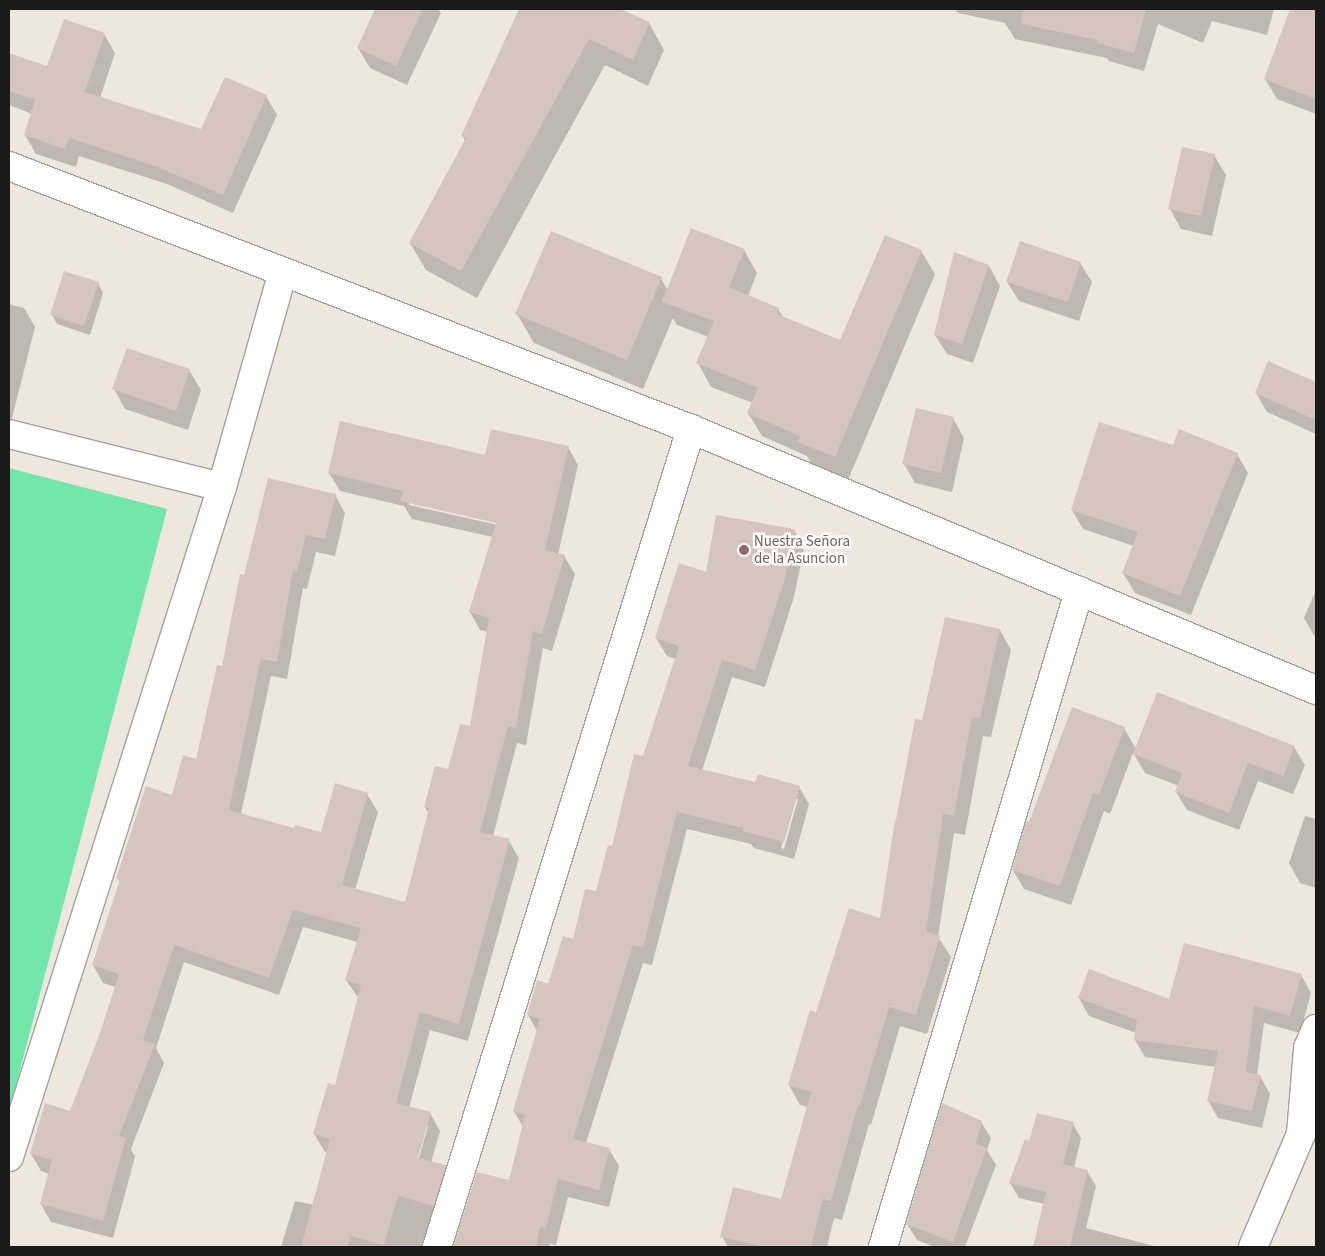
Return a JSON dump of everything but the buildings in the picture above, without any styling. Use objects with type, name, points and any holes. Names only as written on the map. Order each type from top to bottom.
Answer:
[{"type":"street","points":[[9,166],[691,428],[1316,690]]},
{"type":"street","points":[[9,1157],[222,487],[283,272]]},
{"type":"street","points":[[437,1247],[691,428]]},
{"type":"street","points":[[9,434],[222,487]]},
{"type":"street","points":[[882,1247],[1079,591]]},
{"type":"street","points":[[1253,1247],[1301,1134],[1308,1048],[1316,1029]]},
{"type":"green space","points":[[9,468],[167,509],[9,1112]]},
{"type":"place","name":"Nuestra Señora de la Asuncion","points":[[744,550]]}]
